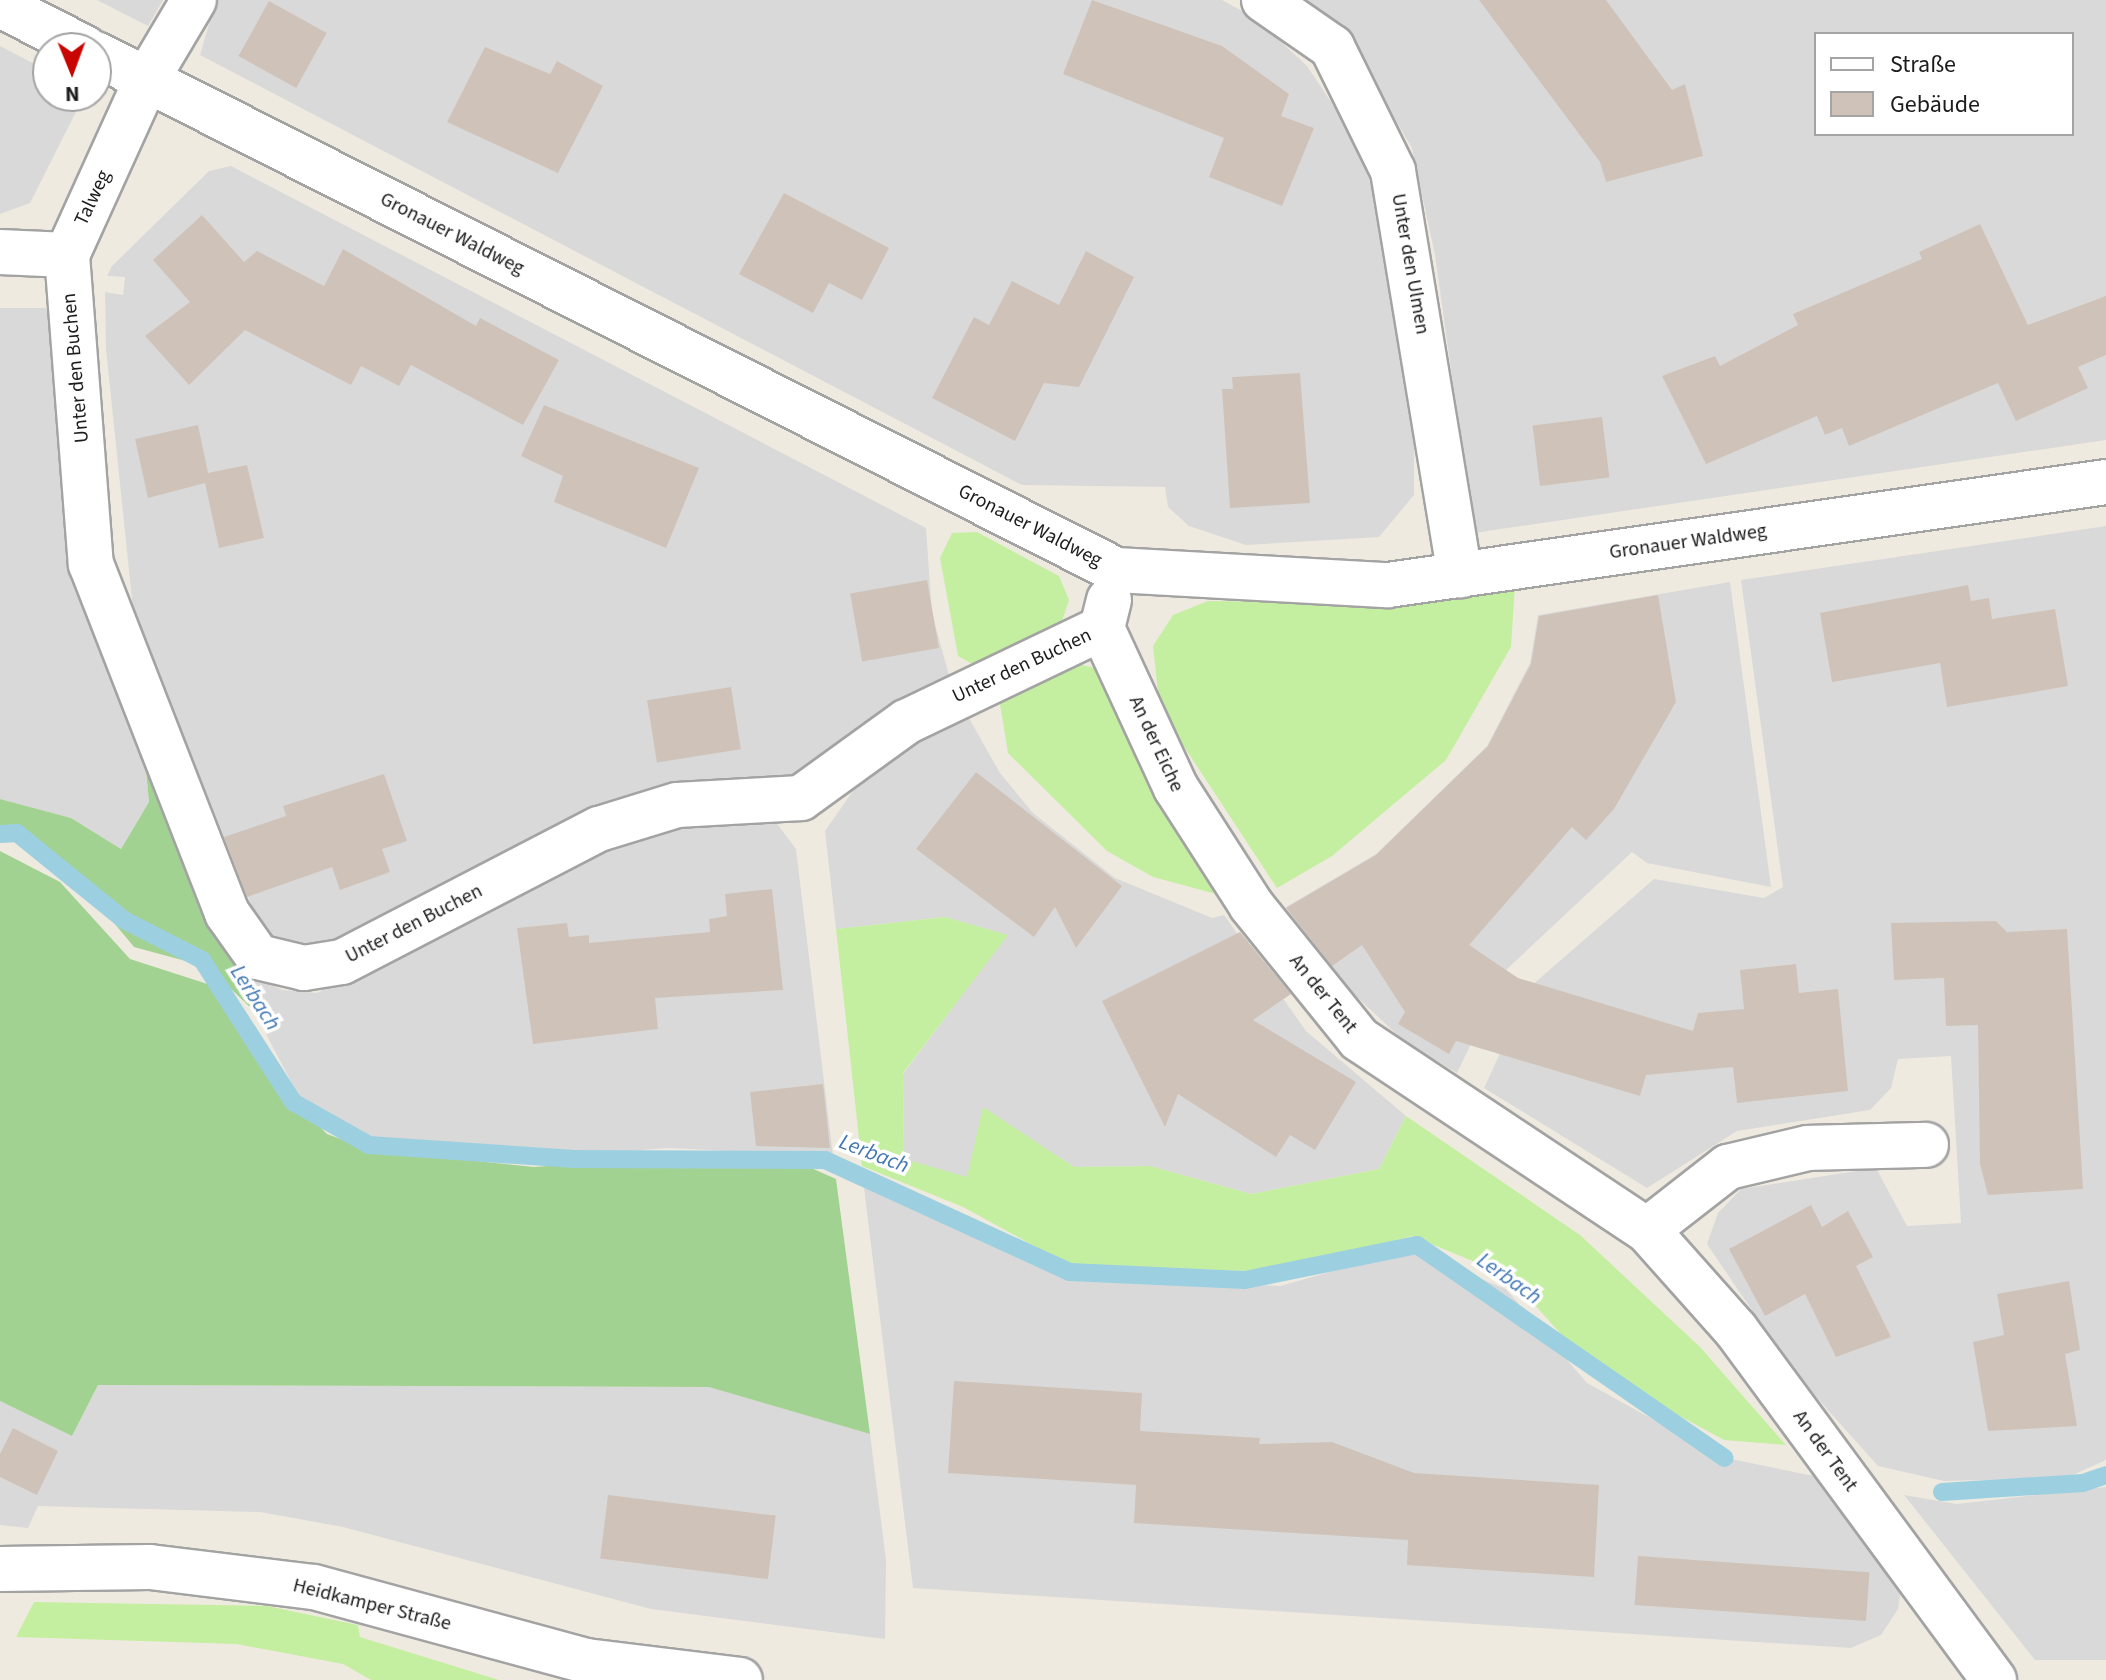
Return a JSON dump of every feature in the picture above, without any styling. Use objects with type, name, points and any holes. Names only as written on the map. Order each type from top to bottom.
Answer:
[{"type":"street","name":"Talweg","points":[[67,255],[147,79],[194,0]]},
{"type":"street","name":"Unter den Ulmen","points":[[1264,0],[1332,47],[1393,171],[1460,575]]},
{"type":"street","points":[[0,5],[53,32]]},
{"type":"street","name":"Gronauer Waldweg","points":[[112,62],[1116,570],[1388,585],[2106,482]]},
{"type":"street","points":[[0,252],[67,255]]},
{"type":"street","name":"Unter den Buchen","points":[[67,255],[91,564],[227,913],[258,957],[304,968],[342,962],[599,829],[677,805],[801,798],[906,722],[1102,628]]},
{"type":"street","points":[[1102,628],[1116,570]]},
{"type":"street","name":"An der Eiche","points":[[1102,628],[1176,788],[1251,905]]},
{"type":"street","name":"An der Tent","points":[[1251,905],[1359,1039],[1647,1230],[1736,1330],[1994,1680]]},
{"type":"street","points":[[1647,1230],[1728,1167],[1808,1148],[1926,1145]]},
{"type":"street","name":"Heidkamper Straße","points":[[0,1569],[150,1567],[314,1587],[586,1661],[740,1680]]},
{"type":"shaded area","points":[[97,0],[163,0],[148,26]]},
{"type":"shaded area","points":[[216,0],[1222,0],[1255,18],[1307,66],[1347,126],[1373,189],[1414,432],[1414,495],[1379,537],[1246,545],[1189,526],[1168,507],[1165,487],[1022,485],[200,55]]},
{"type":"shaded area","points":[[1308,0],[2106,0],[2106,440],[1474,533],[1435,255],[1412,148],[1344,34]]},
{"type":"shaded area","points":[[0,46],[32,63],[32,112],[76,112],[30,203],[0,214]]},
{"type":"shaded area","points":[[231,166],[926,528],[932,614],[951,682],[817,771],[334,953],[262,932],[133,609],[106,349],[105,292],[123,295],[125,277],[107,276],[112,266],[209,171]]},
{"type":"shaded area","points":[[0,308],[53,308],[145,759],[149,802],[121,849],[71,818],[0,799]]},
{"type":"shaded area","points":[[2106,526],[2106,1460],[2066,1478],[1944,1481],[1878,1466],[1793,1371],[1707,1244],[1718,1213],[1741,1189],[1876,1168],[1907,1226],[1961,1223],[1951,1056],[1898,1059],[1891,1088],[1870,1110],[1737,1131],[1647,1188],[1484,1088],[1531,986],[1654,879],[1764,898],[1783,887],[1741,580]]},
{"type":"shaded area","points":[[1730,582],[1771,887],[1647,863],[1632,852],[1507,969],[1457,1073],[1404,1041],[1327,969],[1286,907],[1376,854],[1487,746],[1530,663],[1538,615]]},
{"type":"shaded area","points":[[962,706],[1000,773],[1033,813],[1115,878],[1212,918],[1224,915],[1306,1031],[1406,1116],[1379,1169],[1251,1194],[1150,1166],[1074,1167],[984,1108],[967,1178],[904,1159],[903,1074],[1007,935],[945,917],[836,929],[825,831],[871,765]]},
{"type":"shaded area","points":[[775,821],[796,849],[833,1156],[669,1148],[543,1157],[371,1141],[330,1126],[297,1093],[254,1011],[252,975],[282,990],[317,993],[569,861],[695,822]]},
{"type":"shaded area","points":[[864,1188],[959,1220],[1065,1277],[1280,1286],[1409,1250],[1506,1289],[1587,1383],[1721,1457],[1814,1476],[1888,1557],[1901,1587],[1898,1609],[1881,1635],[1851,1648],[913,1588]]},
{"type":"shaded area","points":[[98,1385],[710,1387],[870,1434],[886,1560],[885,1639],[651,1609],[343,1527],[260,1512],[38,1506],[28,1528],[0,1525],[0,1401],[72,1436]]},
{"type":"shaded area","points":[[2106,1487],[2106,1660],[2035,1660],[1904,1495],[1957,1504]]},
{"type":"green space","points":[[977,532],[1059,576],[1069,600],[1060,627],[976,666],[958,656],[940,558],[952,533]]},
{"type":"green space","points":[[1515,585],[1511,647],[1446,760],[1332,856],[1277,888],[1160,710],[1153,646],[1173,615],[1208,601],[1355,603]]},
{"type":"green space","points":[[1077,664],[1104,670],[1148,773],[1216,894],[1153,877],[1107,851],[1008,753],[1000,704],[1018,687]]},
{"type":"green space","points":[[145,759],[252,975],[254,1011],[208,967],[134,947],[66,865],[12,829],[0,830],[0,799],[71,818],[121,849],[149,802]]},
{"type":"green space","points":[[0,851],[60,882],[130,959],[223,989],[255,1026],[295,1101],[327,1134],[370,1150],[534,1167],[669,1157],[800,1163],[836,1179],[870,1434],[709,1387],[98,1385],[72,1436],[0,1401]]},
{"type":"green space","points":[[945,917],[1008,935],[903,1073],[904,1159],[967,1177],[983,1107],[1074,1167],[1150,1166],[1251,1194],[1379,1169],[1406,1116],[1580,1235],[1700,1347],[1786,1445],[1724,1440],[1591,1368],[1509,1276],[1412,1236],[1283,1272],[1069,1265],[963,1207],[862,1166],[836,929]]},
{"type":"green space","points":[[34,1602],[267,1606],[358,1625],[360,1637],[499,1680],[371,1680],[343,1664],[236,1644],[16,1637]]},
{"type":"building","points":[[1092,0],[1222,46],[1289,94],[1281,116],[1314,128],[1282,206],[1209,177],[1224,138],[1063,74]]},
{"type":"building","points":[[1479,0],[1606,0],[1672,90],[1685,84],[1703,156],[1606,182],[1600,162]]},
{"type":"building","points":[[269,1],[327,33],[296,88],[238,56]]},
{"type":"building","points":[[485,47],[550,74],[557,61],[603,86],[558,173],[447,122]]},
{"type":"building","points":[[784,193],[889,248],[862,300],[829,283],[813,313],[739,274]]},
{"type":"building","points":[[202,215],[244,262],[257,251],[324,286],[343,249],[476,326],[480,318],[559,360],[523,425],[411,365],[399,386],[361,366],[351,385],[245,330],[189,385],[145,336],[190,302],[153,260]]},
{"type":"building","points":[[1980,224],[2028,325],[2106,296],[2106,355],[2078,367],[2088,388],[2016,421],[1998,383],[1849,446],[1842,428],[1825,435],[1817,416],[1706,464],[1662,376],[1715,356],[1720,366],[1798,325],[1793,314],[1922,259],[1919,252]]},
{"type":"building","points":[[1086,251],[1134,277],[1079,387],[1044,383],[1015,441],[932,398],[974,317],[989,325],[1012,281],[1059,305]]},
{"type":"building","points":[[1300,373],[1310,503],[1230,508],[1222,389],[1233,389],[1232,377]]},
{"type":"building","points":[[544,405],[699,468],[666,548],[554,502],[563,476],[521,456]]},
{"type":"building","points":[[1602,417],[1609,478],[1540,486],[1533,426]]},
{"type":"building","points":[[198,425],[208,473],[247,465],[264,538],[219,548],[205,483],[148,498],[135,439]]},
{"type":"building","points":[[927,580],[939,648],[862,661],[850,594]]},
{"type":"building","points":[[1968,585],[1971,601],[1989,598],[1992,619],[2055,609],[2068,686],[1947,707],[1940,663],[1832,682],[1820,613]]},
{"type":"building","points":[[1658,595],[1676,702],[1614,809],[1586,840],[1572,827],[1469,945],[1518,978],[1693,1031],[1698,1013],[1744,1009],[1740,970],[1796,964],[1799,993],[1838,989],[1848,1091],[1737,1103],[1733,1067],[1646,1075],[1640,1096],[1456,1041],[1449,1054],[1398,1024],[1405,1012],[1362,945],[1332,966],[1286,908],[1376,855],[1488,746],[1531,664],[1539,616]]},
{"type":"building","points":[[731,687],[741,749],[657,763],[647,700]]},
{"type":"building","points":[[976,772],[1122,886],[1076,948],[1055,907],[1034,937],[916,849]]},
{"type":"building","points":[[384,774],[407,841],[382,849],[390,872],[340,890],[332,867],[247,897],[224,837],[286,816],[283,806]]},
{"type":"building","points":[[772,889],[783,990],[655,998],[658,1029],[533,1044],[517,928],[567,923],[569,937],[589,935],[589,943],[710,932],[709,919],[727,916],[725,894]]},
{"type":"building","points":[[1996,921],[2007,932],[2067,929],[2083,1189],[1988,1195],[1980,1164],[1978,1025],[1946,1026],[1944,978],[1894,980],[1891,923]]},
{"type":"building","points":[[1240,932],[1291,994],[1253,1020],[1356,1082],[1315,1150],[1290,1135],[1276,1157],[1178,1094],[1165,1127],[1102,1001]]},
{"type":"building","points":[[823,1084],[830,1148],[756,1146],[750,1092]]},
{"type":"building","points":[[1811,1205],[1822,1227],[1848,1211],[1873,1257],[1856,1266],[1891,1337],[1836,1357],[1805,1294],[1765,1316],[1729,1249]]},
{"type":"building","points":[[2069,1281],[2080,1350],[2065,1354],[2077,1426],[1988,1431],[1973,1342],[2004,1335],[1997,1294]]},
{"type":"building","points":[[954,1381],[1142,1393],[1140,1431],[1260,1438],[1259,1444],[1332,1442],[1414,1473],[1599,1485],[1594,1577],[1407,1565],[1408,1540],[1134,1523],[1136,1485],[948,1473]]},
{"type":"building","points":[[13,1428],[58,1451],[37,1495],[0,1477],[0,1454]]},
{"type":"building","points":[[608,1495],[776,1516],[768,1579],[600,1559]]},
{"type":"building","points":[[1638,1556],[1869,1572],[1866,1621],[1635,1605]]},
{"type":"waterway","name":"Lerbach","points":[[0,834],[17,833],[124,920],[202,960],[293,1102],[369,1145],[572,1159],[825,1160],[1070,1272],[1245,1280],[1417,1245],[1725,1458]]},
{"type":"waterway","name":"Lerbach","points":[[1942,1492],[2083,1483],[2106,1475]]}]
